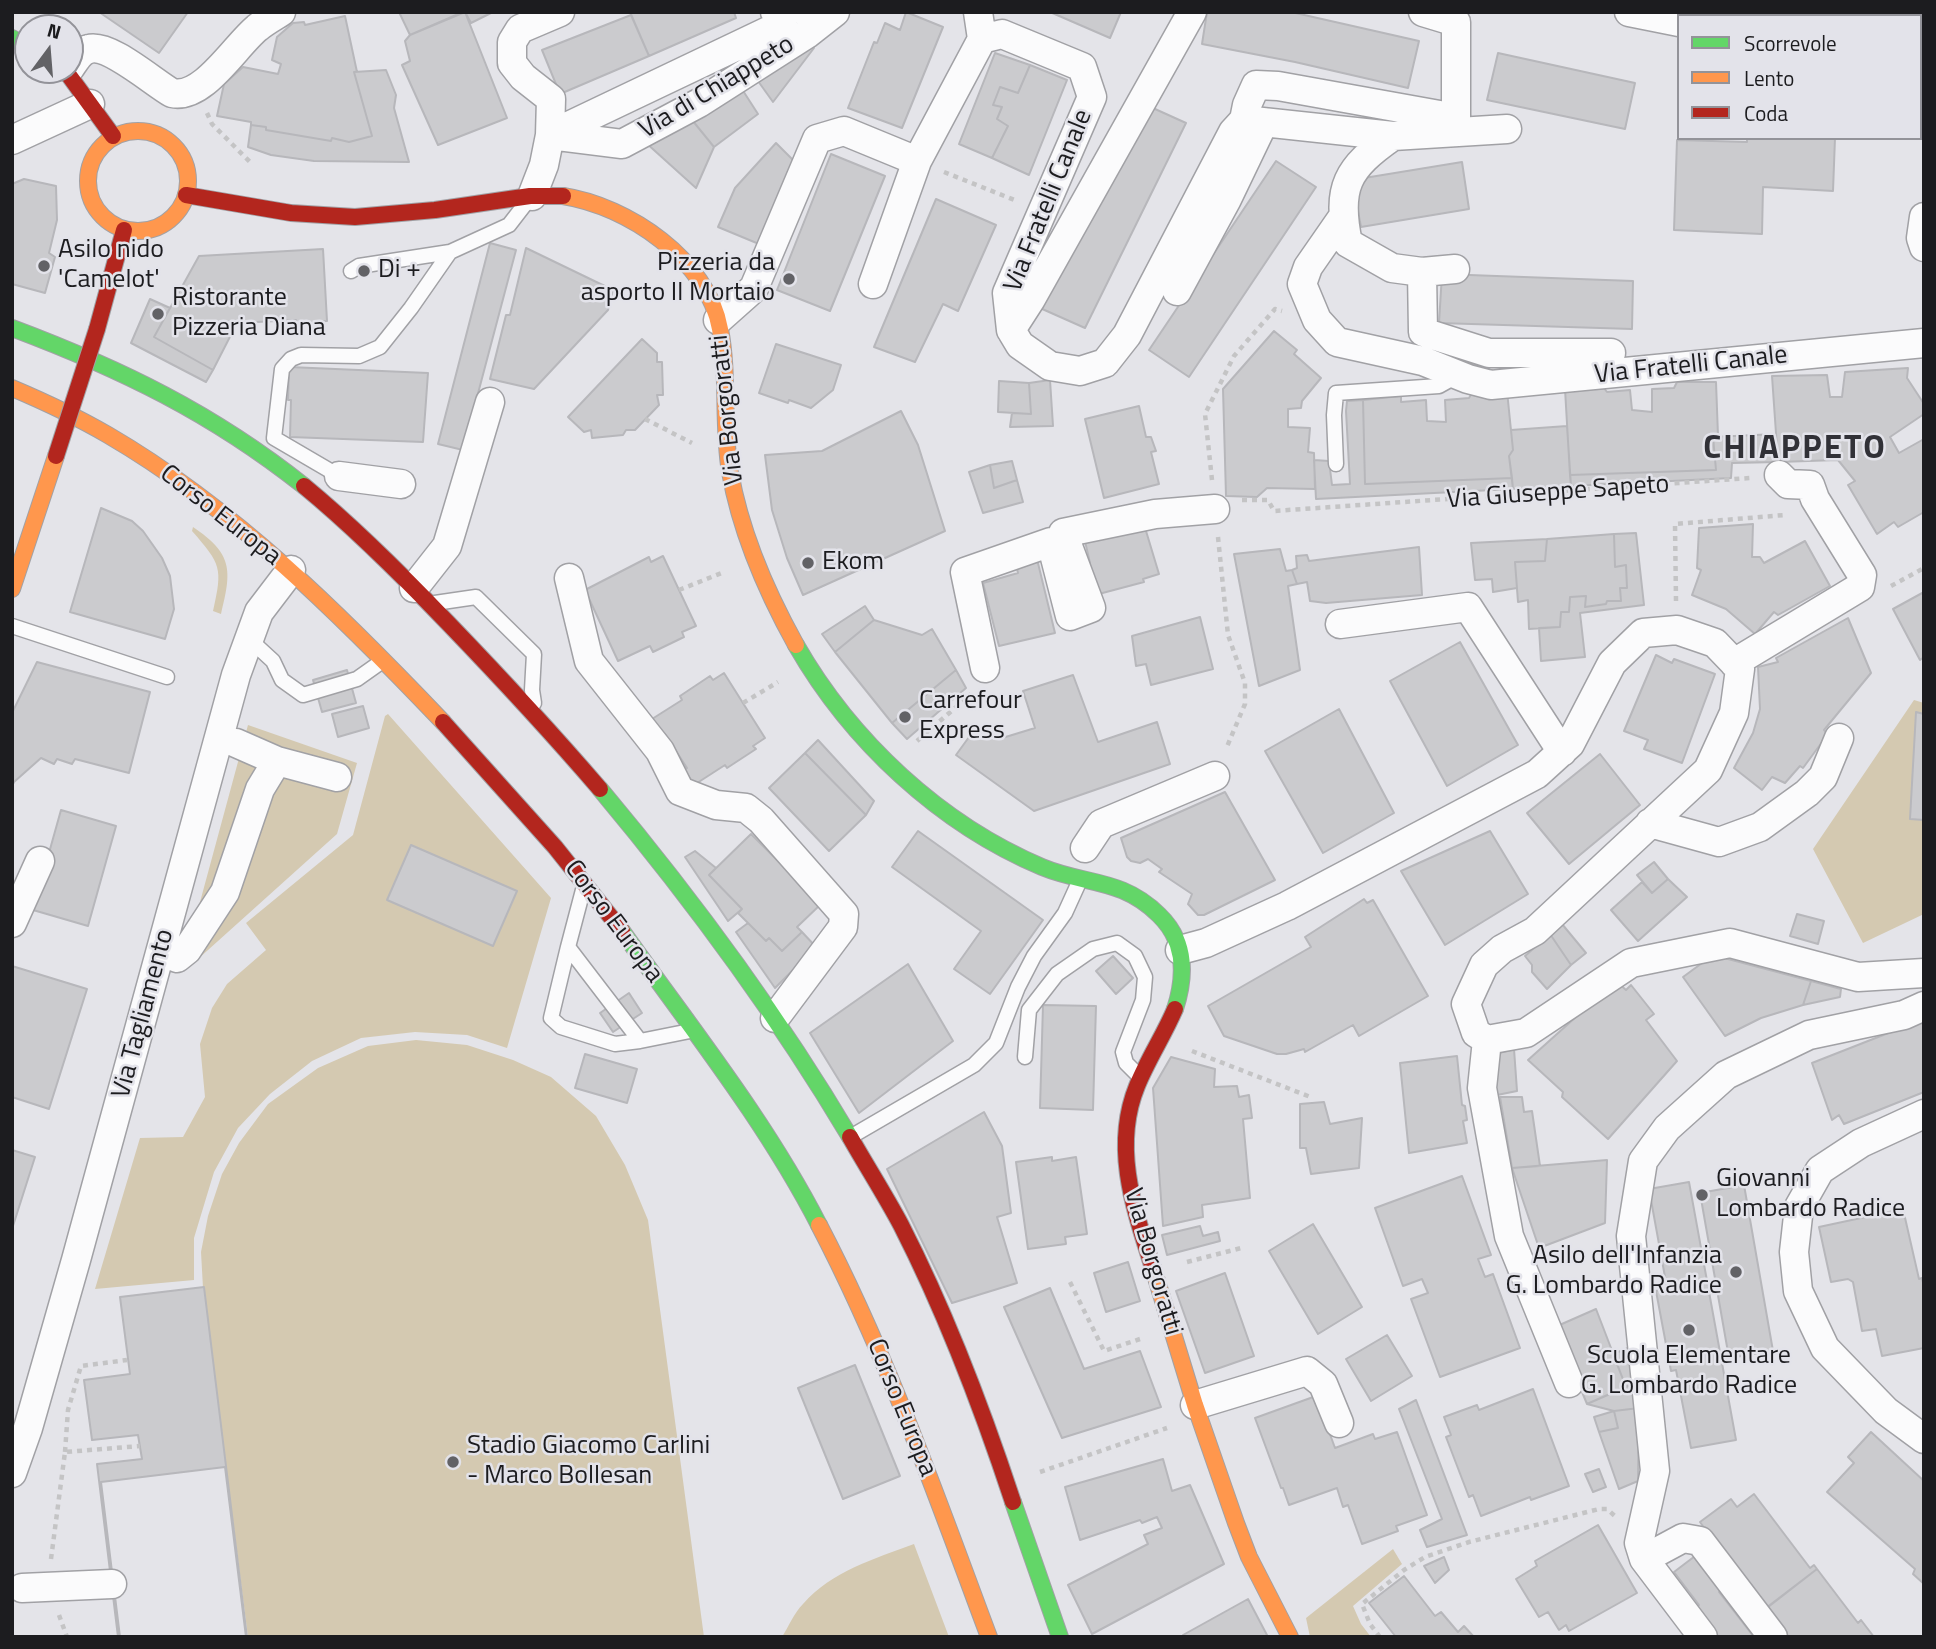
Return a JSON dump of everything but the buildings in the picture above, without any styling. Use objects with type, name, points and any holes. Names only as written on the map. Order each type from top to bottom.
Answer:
[{"type":"main road","points":[[77,84],[113,136]]},
{"type":"main road","points":[[131,130],[151,132],[169,141],[182,156],[188,175],[187,195],[178,212],[162,225],[144,231],[124,229],[106,221],[93,206],[87,187],[88,167],[97,149],[113,136],[131,130]]},
{"type":"main road","name":"Via Borgoratti","points":[[187,195],[255,208],[349,217],[426,212],[532,196],[559,195],[589,201],[621,213],[642,225],[691,272],[706,292],[718,320],[728,451],[735,494],[751,550],[781,617],[835,702],[867,740],[929,798],[985,837],[1058,873],[1107,883],[1137,898],[1158,913],[1174,930],[1184,968],[1183,989],[1162,1039],[1140,1077],[1129,1108],[1126,1171],[1129,1190],[1140,1233],[1195,1405],[1249,1557],[1290,1637]]},
{"type":"main road","points":[[12,589],[97,329],[124,229]]},
{"type":"main road","points":[[12,328],[121,371],[166,393],[245,441],[321,501],[421,596],[536,715],[707,920],[775,1018],[850,1137],[910,1244],[994,1447],[1060,1637]]},
{"type":"main road","name":"Corso Europa","points":[[12,387],[100,428],[213,504],[291,570],[489,770],[585,881],[739,1095],[814,1216],[880,1350],[989,1637]]},
{"type":"street","points":[[84,52],[99,48],[111,52],[172,93],[178,94],[194,90],[257,28],[281,12]]},
{"type":"street","points":[[532,196],[544,165],[550,135],[551,99],[523,77],[512,63],[512,42],[520,29],[560,12]]},
{"type":"street","points":[[550,135],[783,24],[775,12]]},
{"type":"street","name":"Via di Chiappeto","points":[[550,135],[622,144],[699,103],[807,34],[835,12]]},
{"type":"street","name":"Via Fratelli Canale","points":[[1011,330],[1192,12]]},
{"type":"street","name":"Via Fratelli Canale","points":[[1177,291],[1227,199],[1254,121],[1247,105],[1256,85],[1278,86],[1457,118],[1456,22],[1423,12]]},
{"type":"street","points":[[1629,12],[1677,22]]},
{"type":"street","name":"Via Fratelli Canale","points":[[873,284],[917,161],[980,26],[1082,67],[1092,97],[1007,293],[1011,330],[1020,345],[1049,366],[1080,371],[1105,363],[1127,335],[1233,132],[1254,121]]},
{"type":"street","points":[[12,141],[90,104]]},
{"type":"street","points":[[1254,121],[1393,136],[1507,129]]},
{"type":"street","points":[[718,320],[754,288],[817,139],[844,131],[917,161]]},
{"type":"street","name":"Via Fratelli Canale","points":[[1393,136],[1367,154],[1348,177],[1342,218],[1308,267],[1302,284],[1317,320],[1337,342],[1423,361],[1491,385],[1924,343]]},
{"type":"street","points":[[1342,218],[1348,243],[1392,268],[1422,272],[1455,269]]},
{"type":"street","points":[[1924,218],[1921,238],[1924,247]]},
{"type":"street","name":"Via Fratelli Canale","points":[[1422,272],[1423,332],[1489,353],[1611,353]]},
{"type":"street","points":[[421,596],[447,546],[464,489],[497,408]]},
{"type":"street","points":[[1734,663],[1860,587],[1861,575],[1815,499],[1811,485],[1788,484],[1779,475]]},
{"type":"street","points":[[340,476],[401,484]]},
{"type":"street","points":[[985,668],[965,572],[1051,542],[1070,616],[1091,608],[1063,533],[1154,514],[1228,505]]},
{"type":"street","name":"Via Tagliamento","points":[[13,1469],[28,1428],[76,1260],[248,638],[258,612],[291,570]]},
{"type":"street","points":[[569,578],[589,661],[660,751],[680,791],[716,805],[746,808],[761,820],[844,914],[843,928],[775,1018]]},
{"type":"street","points":[[1340,624],[1468,607],[1562,752]]},
{"type":"street","points":[[1180,950],[1206,943],[1287,906],[1537,774],[1570,744],[1612,663],[1643,633],[1677,629],[1715,643],[1740,669],[1734,713],[1708,770],[1535,931],[1502,949],[1484,965],[1466,1004],[1476,1033],[1487,1040],[1526,1033],[1630,963],[1730,943],[1858,977],[1924,973]]},
{"type":"street","points":[[1650,823],[1719,842],[1760,827],[1807,793],[1823,776],[1839,738]]},
{"type":"street","points":[[236,743],[277,761],[337,777]]},
{"type":"street","points":[[177,958],[187,950],[225,892],[260,789],[277,761]]},
{"type":"street","points":[[1085,848],[1101,824],[1215,776]]},
{"type":"street","points":[[12,923],[40,861]]},
{"type":"street","points":[[1703,1637],[1641,1551],[1655,1471],[1631,1236],[1643,1161],[1667,1128],[1726,1075],[1809,1035],[1904,1015],[1924,1006]]},
{"type":"street","points":[[1487,1040],[1482,1088],[1509,1236],[1569,1383]]},
{"type":"street","points":[[1924,1114],[1861,1143],[1820,1170],[1799,1208],[1794,1252],[1798,1291],[1825,1348],[1886,1411],[1924,1438]]},
{"type":"street","points":[[1195,1405],[1307,1371],[1324,1384],[1339,1423]]},
{"type":"street","points":[[1641,1551],[1683,1538],[1700,1541],[1773,1637]]},
{"type":"street","points":[[35,1587],[112,1584]]},
{"type":"lane","points":[[798,12],[805,23],[824,12]]},
{"type":"lane","points":[[351,271],[359,266],[450,252],[509,225],[532,196]]},
{"type":"lane","points":[[321,501],[340,476],[274,438],[282,369],[291,359],[301,355],[359,356],[380,347],[450,252]]},
{"type":"lane","points":[[1336,464],[1336,393],[1439,386],[1459,375]]},
{"type":"lane","points":[[421,596],[476,597],[534,654],[532,690],[536,715]]},
{"type":"lane","points":[[12,626],[167,677]]},
{"type":"lane","points":[[248,638],[273,661],[282,680],[303,695],[357,679],[383,660]]},
{"type":"lane","points":[[850,1137],[974,1065],[996,1043],[1017,987],[1034,956],[1065,913],[1081,878]]},
{"type":"lane","points":[[585,881],[551,1018],[561,1027],[615,1044],[694,1030]]},
{"type":"lane","points":[[1025,1057],[1029,1010],[1057,974],[1093,949],[1117,943],[1135,956],[1145,977],[1143,1000],[1124,1052],[1126,1063],[1140,1077]]},
{"type":"lane","points":[[568,947],[639,1041]]},
{"type":"path","points":[[194,90],[212,124],[250,162]]},
{"type":"path","points":[[917,161],[1041,211]]},
{"type":"path","points":[[645,419],[696,445]]},
{"type":"path","name":"Via Giuseppe Sapeto","points":[[1228,505],[1268,500],[1274,511],[1718,482],[1779,475]]},
{"type":"path","name":"Via Giuseppe Sapeto","points":[[1677,629],[1675,524],[1794,515]]},
{"type":"path","points":[[679,590],[727,570]]},
{"type":"path","points":[[908,749],[986,680],[985,668]]},
{"type":"path","points":[[743,704],[784,678]]},
{"type":"path","points":[[1162,1039],[1313,1098]]},
{"type":"path","points":[[1179,1264],[1245,1247]]},
{"type":"path","name":"Via Borgoratti","points":[[1070,1282],[1104,1351],[1141,1338]]},
{"type":"path","points":[[67,1637],[35,1587],[65,1452],[68,1409],[81,1366],[127,1360]]},
{"type":"path","points":[[1053,1466],[1170,1427]]},
{"type":"path","points":[[65,1452],[140,1446]]},
{"type":"path","points":[[1380,1637],[1370,1624],[1362,1604],[1404,1570],[1425,1557],[1469,1542],[1607,1509],[1641,1551]]},
{"type":"shaded area","points":[[1924,12],[1924,48],[1922,14],[1806,14]]},
{"type":"shaded area","points":[[193,527],[216,546],[226,564],[227,586],[221,614],[213,611],[218,585],[217,567],[209,551],[192,531]]},
{"type":"shaded area","points":[[1914,700],[1924,703],[1924,914],[1863,943],[1813,849]]},
{"type":"shaded area","points":[[388,714],[551,898],[507,1048],[467,1035],[415,1032],[361,1038],[312,1061],[270,1094],[238,1128],[214,1172],[194,1238],[194,1280],[95,1289],[140,1138],[183,1137],[205,1097],[200,1044],[212,1008],[227,984],[266,950],[246,923],[353,835],[385,716]]},
{"type":"shaded area","points":[[248,725],[357,763],[337,834],[198,959],[187,950]]},
{"type":"shaded area","name":"Stadio Giacomo Carlini - Marco Bollesan","points":[[416,1040],[467,1045],[513,1060],[551,1077],[596,1116],[625,1165],[648,1220],[704,1637],[248,1637],[203,1288],[201,1252],[208,1216],[222,1174],[239,1143],[268,1104],[318,1068],[368,1046]]},
{"type":"shaded area","points":[[914,1544],[949,1637],[782,1637],[794,1615],[827,1583],[854,1567]]},
{"type":"shaded area","points":[[1393,1549],[1402,1564],[1353,1606],[1361,1624],[1371,1637],[1310,1637],[1306,1618]]},
{"type":"traffic: fast","points":[[12,328],[91,360],[164,395],[235,436],[304,486]]},
{"type":"traffic: fast","points":[[796,645],[843,714],[901,776],[934,803],[968,828],[1004,849],[1058,873],[1117,888],[1131,894],[1159,915],[1168,925],[1179,947],[1182,971],[1175,1009]]},
{"type":"traffic: fast","points":[[600,789],[668,872],[732,958],[793,1046],[850,1137]]},
{"type":"traffic: fast","points":[[622,931],[751,1111],[819,1225]]},
{"type":"traffic: fast","points":[[1013,1502],[1060,1637]]},
{"type":"traffic: slow","points":[[138,131],[157,135],[174,145],[184,162],[188,181],[184,200],[174,217],[157,227],[138,231],[119,227],[102,217],[92,200],[88,181],[92,162],[102,145],[119,135],[138,131]]},
{"type":"traffic: slow","points":[[563,196],[613,211],[661,240],[682,259],[700,281],[712,304],[723,347],[726,436],[735,495],[756,562],[796,645]]},
{"type":"traffic: slow","points":[[12,388],[108,435],[200,496],[243,530],[326,604],[443,722]]},
{"type":"traffic: slow","points":[[12,589],[56,456]]},
{"type":"traffic: slow","points":[[819,1225],[889,1377],[931,1480],[989,1637]]},
{"type":"traffic: slow","points":[[1153,1268],[1195,1405],[1236,1523],[1249,1557],[1290,1637]]},
{"type":"traffic: jam","points":[[75,84],[113,136]]},
{"type":"traffic: jam","points":[[186,195],[291,213],[355,217],[435,210],[530,196],[563,196]]},
{"type":"traffic: jam","points":[[97,329],[124,230]]},
{"type":"traffic: jam","points":[[56,456],[97,329]]},
{"type":"traffic: jam","points":[[304,486],[360,535],[431,605],[600,789]]},
{"type":"traffic: jam","points":[[443,722],[555,847],[622,931]]},
{"type":"traffic: jam","points":[[1153,1268],[1128,1178],[1126,1132],[1137,1086],[1175,1009]]},
{"type":"traffic: jam","points":[[850,1137],[901,1225],[933,1292],[976,1396],[1013,1502]]},
{"type":"place","name":"Asilo nido 'Camelot'","points":[[44,266]]},
{"type":"place","name":"Di +","points":[[364,271]]},
{"type":"place","name":"Pizzeria da asporto Il Mortaio","points":[[789,279]]},
{"type":"place","name":"Ristorante Pizzeria Diana","points":[[158,314]]},
{"type":"place","name":"Ekom","points":[[808,563]]},
{"type":"place","name":"Carrefour Express","points":[[905,717]]},
{"type":"place","name":"Giovanni Lombardo Radice","points":[[1702,1195]]},
{"type":"place","name":"Asilo dell'Infanzia G. Lombardo Radice","points":[[1736,1272]]},
{"type":"place","name":"Scuola Elementare G. Lombardo Radice","points":[[1689,1330]]},
{"type":"place","name":"Stadio Giacomo Carlini - Marco Bollesan","points":[[453,1462]]},
{"type":"district","name":"CHIAPPETO","points":[[1795,450]]}]
